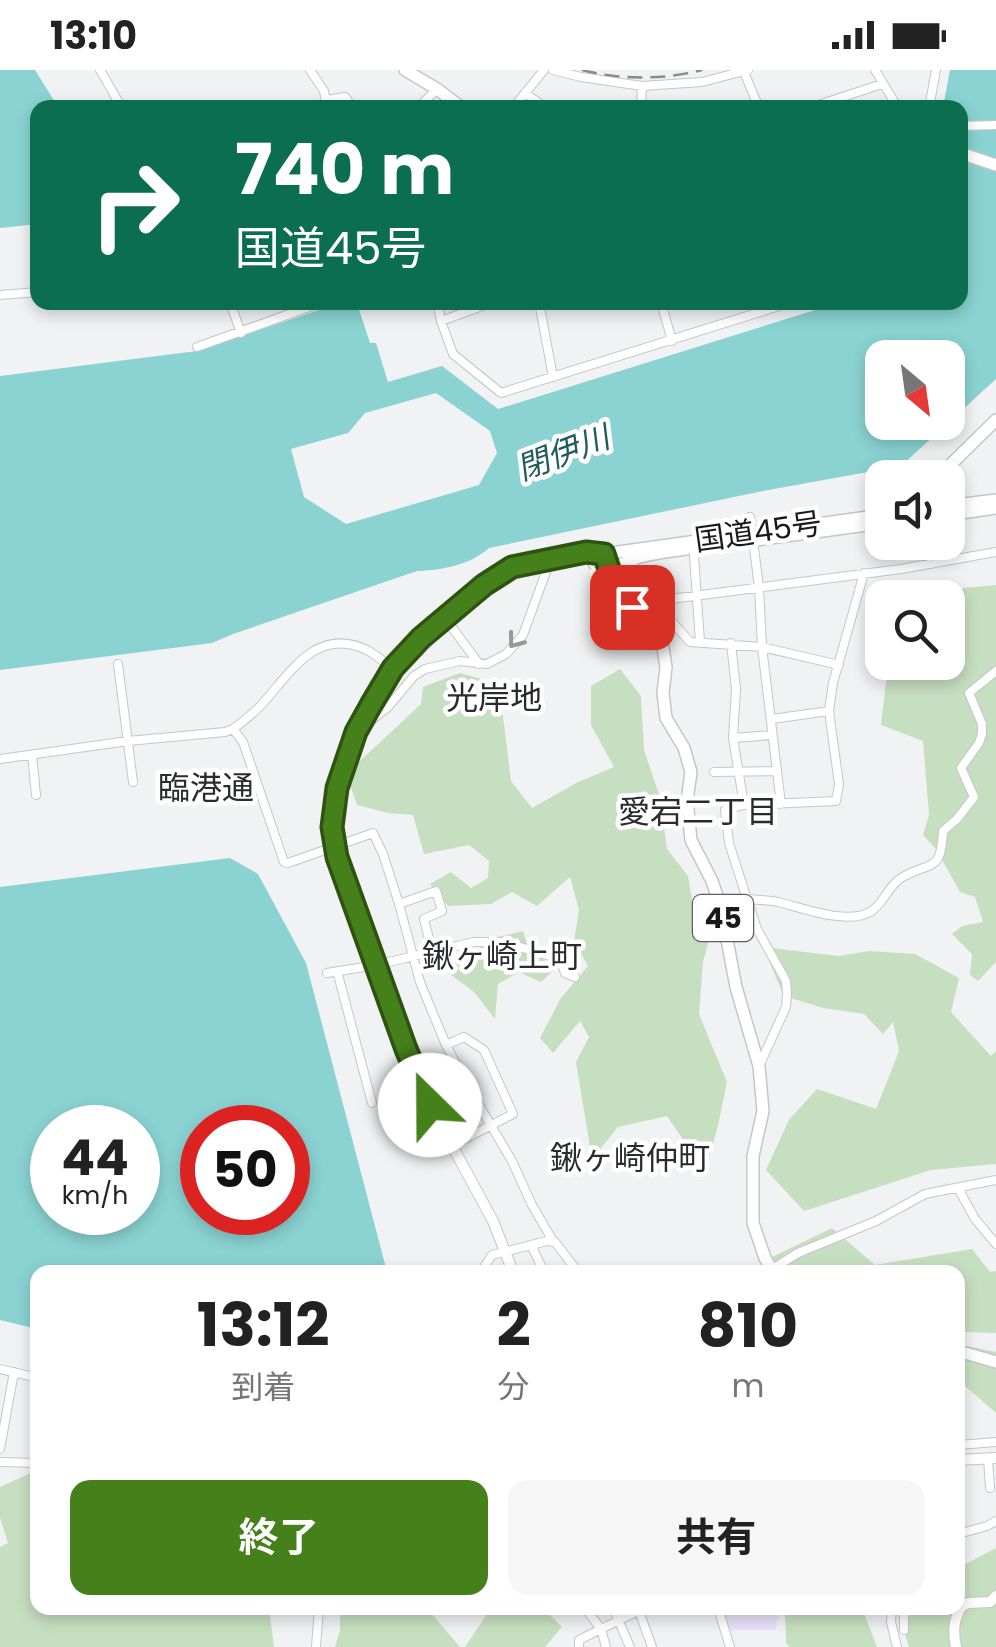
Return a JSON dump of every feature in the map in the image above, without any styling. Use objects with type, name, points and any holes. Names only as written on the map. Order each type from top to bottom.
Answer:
[{"type":"highway","points":[[410,71],[451,100]]},
{"type":"highway","points":[[968,155],[996,164]]},
{"type":"highway","points":[[968,163],[996,172]]},
{"type":"highway","points":[[955,460],[996,420]]},
{"type":"highway","points":[[965,504],[996,500]]},
{"type":"highway","points":[[965,512],[996,508]]},
{"type":"highway","name":"国道45号","points":[[754,537],[865,518]]},
{"type":"highway","name":"国道45号","points":[[607,567],[693,544],[865,525]]},
{"type":"highway","name":"国道45号","points":[[607,567],[693,544]]},
{"type":"highway","points":[[586,552],[607,567],[657,554]]},
{"type":"highway","name":"45","points":[[586,552],[599,569],[607,567],[663,648],[666,718],[684,748],[691,772],[687,801],[691,840],[722,908],[736,987],[759,1066],[762,1111],[752,1174],[754,1222],[769,1265]]},
{"type":"highway","points":[[965,1353],[996,1362]]},
{"type":"main road","points":[[510,1265],[481,1196],[430,1105],[406,1049],[335,846],[332,827],[337,788],[356,732],[393,668],[421,638],[484,585],[512,567],[586,552]]},
{"type":"main road","points":[[965,1460],[992,1458]]},
{"type":"main road","points":[[965,1604],[990,1602],[996,1596]]},
{"type":"main road","points":[[956,1647],[958,1615]]},
{"type":"street","points":[[100,70],[117,100]]},
{"type":"street","points":[[310,70],[326,100]]},
{"type":"street","points":[[519,100],[544,70]]},
{"type":"street","points":[[553,70],[642,86],[702,82],[746,71],[756,100]]},
{"type":"street","points":[[875,70],[893,100]]},
{"type":"street","points":[[930,100],[936,70]]},
{"type":"street","points":[[833,100],[882,84]]},
{"type":"street","points":[[641,100],[642,86]]},
{"type":"street","points":[[426,100],[437,89]]},
{"type":"street","points":[[525,93],[535,100]]},
{"type":"street","points":[[968,126],[996,125]]},
{"type":"street","points":[[0,295],[30,293]]},
{"type":"street","points":[[233,310],[241,332]]},
{"type":"street","points":[[197,347],[301,310]]},
{"type":"street","points":[[439,310],[454,354],[502,393],[767,310]]},
{"type":"street","points":[[441,321],[471,310]]},
{"type":"street","points":[[540,310],[553,377]]},
{"type":"street","points":[[664,310],[672,341]]},
{"type":"street","points":[[750,516],[780,804]]},
{"type":"street","points":[[693,544],[700,642]]},
{"type":"street","points":[[664,600],[996,552]]},
{"type":"street","points":[[356,732],[389,712],[414,676],[435,666],[460,661],[479,664],[506,654],[518,642],[551,558]]},
{"type":"street","points":[[931,560],[931,564]]},
{"type":"street","points":[[631,561],[640,583],[664,600],[667,616],[690,642],[762,647],[839,666]]},
{"type":"street","points":[[759,1066],[786,1007],[786,981],[757,929],[729,843],[724,810],[744,805],[836,801],[840,784],[829,711],[833,683],[864,574]]},
{"type":"street","points":[[446,618],[479,664]]},
{"type":"street","points":[[731,643],[736,689],[733,738],[744,805]]},
{"type":"street","points":[[0,758],[225,732],[251,716],[295,666],[320,647],[356,646],[393,668]]},
{"type":"street","points":[[118,664],[134,782]]},
{"type":"street","points":[[747,899],[840,917],[861,916],[876,909],[897,880],[934,864],[940,854],[942,832],[974,797],[962,768],[979,743],[982,724],[969,693],[996,671]]},
{"type":"street","points":[[772,719],[829,711]]},
{"type":"street","points":[[233,729],[243,742],[284,862],[373,832],[400,904],[420,982],[446,1045],[466,1086],[512,1160],[532,1205],[572,1265]]},
{"type":"street","points":[[733,738],[772,735]]},
{"type":"street","points":[[32,754],[36,795]]},
{"type":"street","points":[[714,772],[776,771]]},
{"type":"street","points":[[400,904],[436,891],[442,911],[424,919],[432,951]]},
{"type":"street","points":[[326,973],[474,942],[504,942],[560,958],[565,973],[575,977]]},
{"type":"street","points":[[337,971],[372,1103]]},
{"type":"street","points":[[446,1045],[464,1037],[484,1050],[513,1114],[453,1146]]},
{"type":"street","points":[[781,1265],[798,1253],[876,1221],[926,1194],[996,1180]]},
{"type":"street","points":[[958,1188],[975,1219],[996,1244]]},
{"type":"street","points":[[485,1265],[490,1257],[505,1251],[553,1241]]},
{"type":"street","points":[[531,1245],[541,1265]]},
{"type":"street","points":[[0,1369],[30,1376]]},
{"type":"street","points":[[0,1448],[14,1372]]},
{"type":"street","points":[[965,1444],[996,1442]]},
{"type":"street","points":[[990,1488],[992,1458]]},
{"type":"street","points":[[0,1462],[30,1463]]},
{"type":"street","points":[[965,1532],[996,1520]]},
{"type":"street","points":[[316,1647],[318,1615]]},
{"type":"street","points":[[590,1615],[601,1629],[606,1647]]},
{"type":"street","points":[[618,1615],[630,1647]]},
{"type":"street","points":[[579,1647],[580,1640],[628,1615]]},
{"type":"street","points":[[641,1615],[648,1646]]},
{"type":"street","points":[[720,1615],[730,1647]]},
{"type":"street","points":[[892,1615],[897,1647]]},
{"type":"street","points":[[904,1615],[904,1630]]},
{"type":"shaded area","points":[[724,1615],[778,1615],[776,1630],[727,1630]]},
{"type":"green space","points":[[996,585],[996,962],[978,981],[970,975],[972,954],[952,934],[962,926],[983,922],[975,897],[960,892],[936,849],[923,835],[929,815],[923,741],[881,725],[886,680],[965,680],[965,588]]},
{"type":"green space","points":[[620,669],[641,696],[644,750],[660,797],[667,849],[688,876],[693,906],[712,929],[703,962],[699,1014],[727,1082],[705,1172],[667,1116],[618,1127],[592,1159],[576,1062],[589,1037],[580,1021],[553,1053],[540,1038],[561,998],[588,966],[574,941],[579,910],[570,877],[537,906],[512,892],[491,904],[448,906],[430,884],[451,872],[471,888],[488,878],[489,861],[469,845],[424,854],[413,815],[357,805],[346,774],[421,704],[423,687],[460,673],[499,684],[511,781],[532,808],[614,767],[591,725],[591,686]]},
{"type":"green space","points":[[523,931],[529,950],[556,968],[541,982],[519,972],[498,984],[495,1019],[474,992],[427,957],[464,964],[489,939]]},
{"type":"green space","points":[[763,947],[839,956],[869,951],[915,954],[959,978],[951,1012],[991,1056],[996,1051],[996,1164],[931,1170],[804,1211],[766,1170],[789,1120],[817,1089],[876,1109],[899,1051],[893,1022],[883,1034],[864,1014],[823,1008],[784,996]]},
{"type":"green space","points":[[832,1228],[875,1265],[782,1265],[770,1258]]},
{"type":"green space","points":[[972,1249],[990,1272],[996,1271],[996,1333],[965,1332],[965,1265],[875,1265]]},
{"type":"green space","points":[[965,1345],[996,1352],[996,1413],[965,1386]]},
{"type":"green space","points":[[30,1473],[30,1615],[270,1615],[274,1647],[0,1647],[0,1547],[8,1543],[0,1518],[0,1487]]},
{"type":"green space","points":[[996,1548],[996,1647],[909,1647],[902,1625],[910,1615],[965,1615],[965,1564]]},
{"type":"green space","points":[[340,1615],[433,1615],[460,1647],[335,1647]]},
{"type":"green space","points":[[486,1615],[550,1615],[562,1627],[545,1647],[465,1647]]},
{"type":"green space","points":[[785,1615],[865,1615],[877,1647],[790,1647],[786,1643]]},
{"type":"water","points":[[0,70],[35,70],[54,100],[30,100],[30,225],[0,228]]},
{"type":"water","name":"閉伊川","points":[[950,70],[996,70],[996,379],[965,407],[965,340],[865,340],[865,440],[929,440],[908,460],[865,460],[865,473],[489,548],[464,562],[417,571],[212,643],[0,670],[0,376],[197,351],[319,310],[359,310],[370,343],[376,343],[388,382],[442,366],[498,409],[815,310],[968,310],[968,100],[944,100]],"holes":[[[436,393],[490,431],[497,453],[479,485],[346,524],[304,497],[291,449],[348,433],[365,413]]]},
{"type":"water","points":[[230,858],[258,874],[306,963],[385,1265],[30,1265],[30,1327],[0,1320],[0,887]]},
{"type":"railway","points":[[582,70],[642,78],[702,70]]},
{"type":"district","name":"光岸地","points":[[494,698]]},
{"type":"district","name":"臨港通","points":[[206,788]]},
{"type":"district","name":"愛宕二丁目","points":[[698,812]]},
{"type":"district","name":"鍬ヶ崎上町","points":[[502,956]]},
{"type":"district","name":"鍬ヶ崎仲町","points":[[630,1158]]},
{"type":"route","points":[[430,1105],[337,857],[332,827],[334,806],[356,732],[386,678],[403,657],[469,597],[512,567],[586,552],[604,554],[610,572],[609,590],[632,607]]}]
